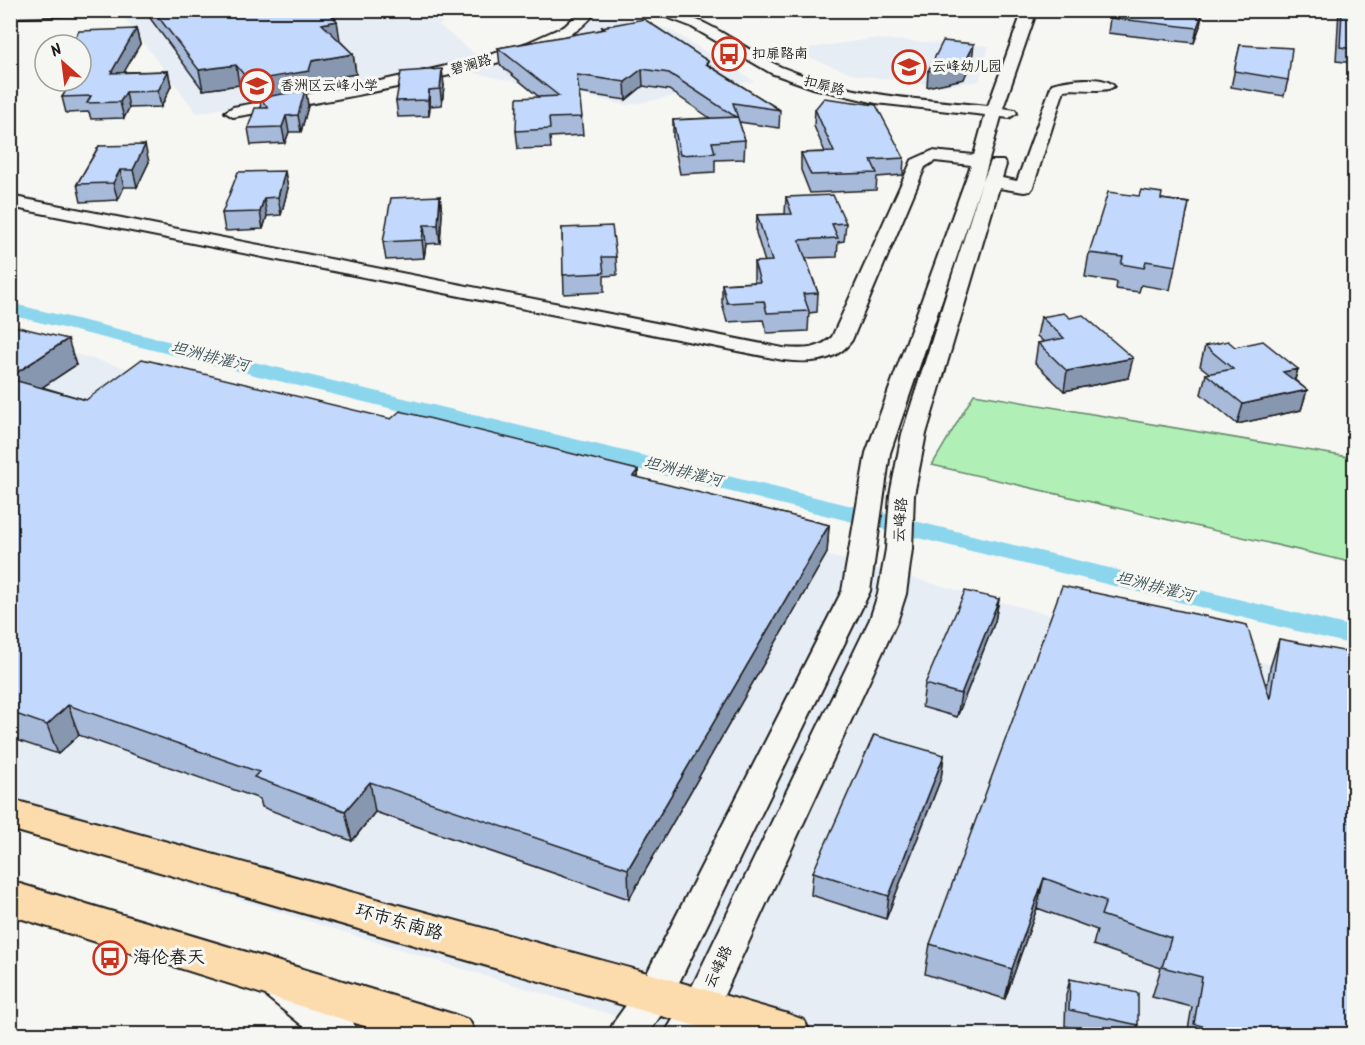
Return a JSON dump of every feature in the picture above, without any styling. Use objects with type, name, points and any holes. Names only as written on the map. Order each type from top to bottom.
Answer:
[{"type":"main road","name":"环市东南路","points":[[10,814],[655,994],[691,1021],[788,1035]]},
{"type":"main road","points":[[10,898],[453,1035]]},
{"type":"street","points":[[10,13],[132,10]]},
{"type":"street","name":"碧澜路","points":[[233,112],[436,75],[495,59],[561,35],[579,23],[591,10]]},
{"type":"street","name":"扣扉路","points":[[655,10],[695,23],[776,70],[818,85],[876,98],[1001,112]]},
{"type":"street","name":"云峰路","points":[[691,1021],[884,619],[892,594],[899,549],[902,495],[910,454],[991,182],[1001,112],[1030,10]]},
{"type":"street","name":"云峰路","points":[[627,1035],[655,994],[856,591],[863,559],[870,488],[878,453],[981,161],[1046,10]]},
{"type":"street","points":[[991,182],[1024,187],[1054,90],[1064,84],[1098,85]]},
{"type":"street","points":[[10,201],[806,356],[828,352],[841,340],[918,164],[932,156],[981,161]]},
{"type":"street","points":[[271,978],[340,1035]]},
{"type":"shaded area","name":"香洲区云峰小学","points":[[167,10],[450,11],[439,25],[481,59],[197,113],[124,17]]},
{"type":"shaded area","points":[[596,15],[668,29],[754,81],[627,105],[470,72],[542,49]]},
{"type":"shaded area","name":"云峰幼儿园","points":[[871,39],[989,46],[979,81],[944,86],[856,75],[796,50]]},
{"type":"shaded area","points":[[10,337],[1136,638],[1354,680],[1354,1034],[674,1034],[11,829]]},
{"type":"green space","points":[[974,394],[1354,458],[1354,563],[932,465]]},
{"type":"building","points":[[153,10],[326,10],[337,21],[322,24],[353,54],[312,61],[309,71],[249,81],[236,65],[199,70]]},
{"type":"building","points":[[1114,10],[1203,11],[1197,28],[1110,18]]},
{"type":"building","points":[[1342,10],[1354,10],[1354,49],[1340,47]]},
{"type":"building","points":[[644,19],[708,61],[706,64],[780,110],[733,103],[745,140],[712,142],[715,153],[680,155],[673,120],[736,117],[669,73],[642,69],[625,82],[577,75],[582,117],[549,118],[550,129],[516,131],[517,98],[559,96],[498,48],[605,29],[602,27]]},
{"type":"building","points":[[136,29],[111,73],[168,71],[158,91],[126,92],[120,102],[87,103],[91,96],[62,97],[64,93],[93,93],[93,33],[78,33],[79,31]]},
{"type":"building","points":[[943,41],[974,44],[965,63],[928,71]]},
{"type":"building","points":[[1240,45],[1292,48],[1288,80],[1234,71]]},
{"type":"building","points":[[442,69],[440,89],[429,90],[428,100],[396,101],[401,72]]},
{"type":"building","points":[[305,90],[298,115],[286,116],[282,127],[248,128],[255,108],[268,108],[260,98]]},
{"type":"building","points":[[824,98],[876,105],[904,158],[871,160],[877,173],[811,175],[801,153],[834,152],[815,109]]},
{"type":"building","points":[[145,145],[133,170],[120,170],[113,183],[77,184],[99,146]]},
{"type":"building","points":[[285,171],[278,197],[264,198],[260,212],[222,213],[238,172]]},
{"type":"building","points":[[1141,190],[1162,193],[1161,199],[1189,203],[1176,266],[1146,261],[1144,268],[1121,264],[1123,257],[1089,253],[1108,192],[1139,196]]},
{"type":"building","points":[[833,195],[846,223],[832,224],[838,238],[799,240],[818,293],[803,294],[809,311],[767,313],[764,301],[727,303],[722,284],[760,282],[754,262],[772,261],[757,215],[792,214],[786,197]]},
{"type":"building","points":[[440,196],[438,225],[424,225],[422,240],[383,242],[391,198]]},
{"type":"building","points":[[612,226],[616,257],[602,257],[604,273],[563,275],[562,228]]},
{"type":"building","points":[[1064,313],[1070,318],[1083,315],[1133,358],[1067,371],[1038,343],[1064,338],[1041,317]]},
{"type":"building","points":[[10,325],[68,339],[10,377]]},
{"type":"building","points":[[1228,341],[1235,347],[1263,341],[1298,369],[1283,372],[1307,390],[1243,404],[1206,374],[1233,369],[1205,346]]},
{"type":"building","points":[[142,359],[391,419],[400,411],[638,470],[633,476],[829,525],[628,869],[370,782],[345,811],[254,777],[259,772],[68,705],[47,725],[10,712],[10,379],[86,400]]},
{"type":"building","points":[[1062,586],[1247,625],[1270,699],[1279,639],[1354,653],[1354,1035],[1239,1035],[1194,1024],[1202,977],[1162,967],[1171,938],[1101,915],[1106,901],[1044,878],[1012,969],[930,944]]},
{"type":"building","points":[[965,591],[999,599],[961,694],[925,684]]},
{"type":"building","points":[[874,735],[944,755],[889,896],[813,872]]},
{"type":"building","points":[[1070,979],[1138,993],[1138,1025],[1069,1010]]},
{"type":"waterway","name":"坦洲排灌河","points":[[10,309],[1354,636]]},
{"type":"place","name":"扣扉路南","points":[[729,54]]},
{"type":"place","name":"云峰幼儿园","points":[[909,67]]},
{"type":"place","name":"香洲区云峰小学","points":[[257,86]]},
{"type":"place","name":"海伦春天","points":[[110,958]]}]
